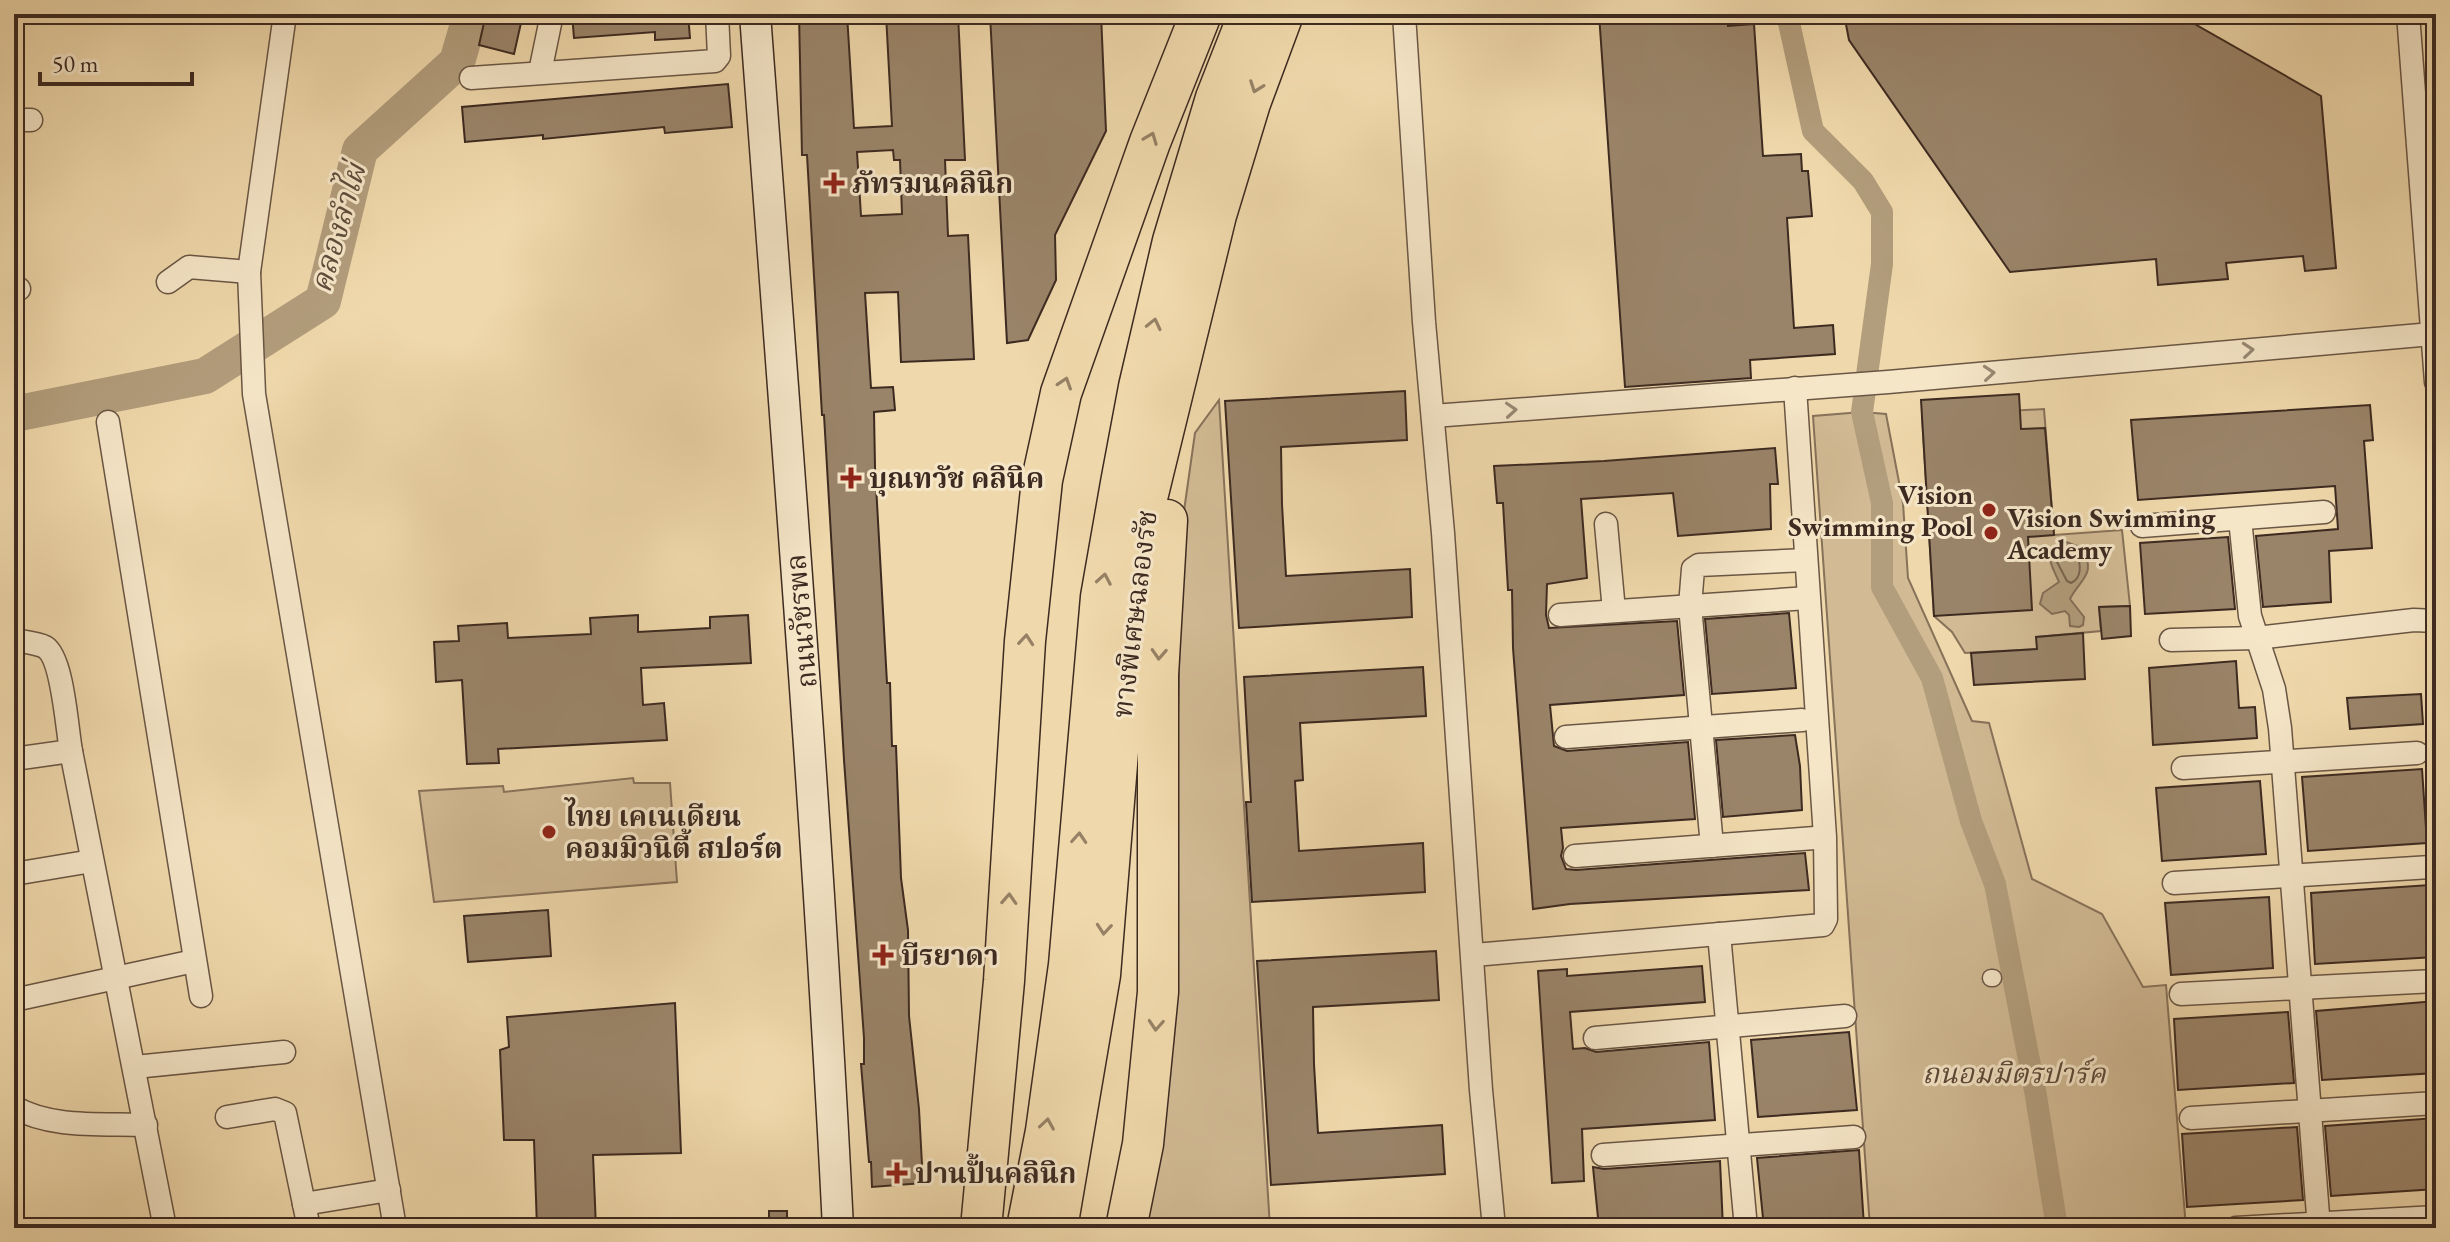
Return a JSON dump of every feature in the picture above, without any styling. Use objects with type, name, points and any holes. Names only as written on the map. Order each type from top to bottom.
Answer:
[{"type":"highway","points":[[981,1228],[1004,981],[1025,641],[1042,480],[1061,393],[1150,142],[1201,14]]},
{"type":"highway","name":"ทางพิเศษฉลองรัช","points":[[1027,1228],[1046,1131],[1069,965],[1101,597],[1121,483],[1139,387],[1173,241],[1216,98],[1249,14]]},
{"type":"highway","name":"ทางพิเศษฉลองรัช","points":[[1057,1228],[1100,975],[1132,595],[1147,498],[1216,215],[1250,103],[1283,14]]},
{"type":"highway","points":[[1126,1228],[1143,1144],[1158,992],[1158,675],[1170,477],[1167,408]]},
{"type":"highway","points":[[953,1228],[1004,981]]},
{"type":"main road","name":"ถนนวัชรพล","points":[[755,14],[811,750],[838,1228]]},
{"type":"street","points":[[285,14],[249,272],[253,378],[395,1228]]},
{"type":"street","points":[[540,72],[552,14]]},
{"type":"street","points":[[471,78],[715,61],[719,56],[717,14]]},
{"type":"street","points":[[1404,14],[1424,322],[1494,1228]]},
{"type":"street","points":[[2408,14],[2436,382]]},
{"type":"street","points":[[168,282],[189,267],[249,272]]},
{"type":"street","points":[[1433,416],[1888,382],[2432,334]]},
{"type":"street","points":[[1474,955],[1823,925],[1826,919],[1825,837],[1795,388]]},
{"type":"street","points":[[108,422],[201,996]]},
{"type":"street","points":[[2142,526],[2324,512]]},
{"type":"street","points":[[2240,519],[2250,616],[2274,689],[2292,875],[2319,1226]]},
{"type":"street","points":[[1606,524],[1614,611]]},
{"type":"street","points":[[1712,846],[1690,606],[1695,567],[1806,560]]},
{"type":"street","points":[[1560,615],[1808,598]]},
{"type":"street","points":[[2171,640],[2257,638],[2414,620],[2436,621]]},
{"type":"street","points":[[14,640],[46,647],[54,658],[165,1228]]},
{"type":"street","points":[[1566,737],[1802,720]]},
{"type":"street","points":[[14,759],[71,751]]},
{"type":"street","points":[[2183,768],[2417,753]]},
{"type":"street","points":[[1575,856],[1815,838]]},
{"type":"street","points":[[14,874],[92,861]]},
{"type":"street","points":[[2174,883],[2431,867]]},
{"type":"street","points":[[1719,934],[1746,1228]]},
{"type":"street","points":[[14,1000],[194,961]]},
{"type":"street","points":[[2181,994],[2435,981]]},
{"type":"street","points":[[1595,1038],[1845,1016]]},
{"type":"street","points":[[135,1067],[284,1052]]},
{"type":"street","points":[[2191,1118],[2436,1103]]},
{"type":"street","points":[[14,1107],[28,1115],[51,1121],[146,1125]]},
{"type":"street","points":[[227,1117],[275,1109],[285,1113],[309,1228]]},
{"type":"street","points":[[1603,1155],[1854,1137]]},
{"type":"street","points":[[304,1204],[389,1190]]},
{"type":"street","points":[[2236,1228],[2319,1226],[2436,1217]]},
{"type":"green space","points":[[1219,400],[1270,1228],[1143,1228],[1176,814],[1182,525],[1195,433]]},
{"type":"green space","name":"Vision Swimming Academy","points":[[2044,409],[2054,535],[2122,530],[2130,606],[2099,607],[2101,631],[2037,637],[2037,649],[1965,653],[1952,632],[1934,616],[1922,416]]},
{"type":"green space","name":"ถนอมมิตรปาร์ค","points":[[1862,412],[1886,414],[1903,503],[1908,578],[1972,721],[1989,723],[2032,879],[2102,914],[2143,987],[2166,985],[2186,1228],[1870,1228],[1813,416]]},
{"type":"green space","name":"ไทย เคเนเดียน คอมมิวนิตี้ สปอร์ต","points":[[633,778],[634,783],[670,783],[677,882],[434,902],[419,791],[503,786],[504,792]]},
{"type":"water","points":[[2066,542],[2080,547],[2088,563],[2086,575],[2070,599],[2084,617],[2083,625],[2079,627],[2070,626],[2069,615],[2065,611],[2052,614],[2040,604],[2043,593],[2059,582],[2050,554]]},
{"type":"building","points":[[486,14],[523,14],[514,54],[479,45]]},
{"type":"building","points":[[572,14],[688,14],[690,38],[655,40],[655,32],[574,38]]},
{"type":"building","points":[[799,14],[847,14],[854,128],[892,126],[886,14],[958,14],[965,160],[945,160],[948,236],[968,235],[974,359],[901,362],[898,292],[865,293],[871,388],[893,387],[895,410],[874,412],[875,467],[887,683],[890,683],[892,746],[896,746],[901,878],[908,930],[909,1016],[923,1183],[872,1187],[869,1162],[861,1064],[864,1064],[864,1038],[807,155],[802,155]],"holes":[[[893,150],[894,160],[900,160],[902,214],[861,216],[857,152]]]},
{"type":"building","points":[[990,14],[1101,14],[1106,131],[1055,235],[1056,280],[1028,340],[1007,343]]},
{"type":"building","points":[[1599,14],[1723,14],[1723,20],[1728,19],[1728,26],[1754,24],[1763,156],[1801,154],[1802,171],[1808,171],[1812,216],[1787,218],[1794,328],[1833,325],[1835,354],[1750,360],[1751,378],[1625,387]]},
{"type":"building","points":[[1844,14],[2177,14],[2321,96],[2336,268],[2305,271],[2303,256],[2226,263],[2228,279],[2158,285],[2156,259],[2010,272],[1849,40]]},
{"type":"building","points":[[728,84],[732,127],[665,133],[664,127],[543,139],[543,135],[465,142],[462,107]]},
{"type":"building","points":[[1405,391],[1407,440],[1281,447],[1282,504],[1286,576],[1410,569],[1412,617],[1239,628],[1225,401]]},
{"type":"building","name":"Vision Swimming Academy","points":[[2019,394],[2021,429],[2045,428],[2054,535],[2028,537],[2032,610],[1934,616],[1921,400]]},
{"type":"building","points":[[2370,405],[2373,440],[2364,441],[2372,548],[2329,551],[2331,602],[2263,607],[2256,536],[2338,529],[2335,486],[2138,500],[2131,420]]},
{"type":"building","points":[[1775,448],[1778,484],[1770,484],[1771,529],[1678,536],[1673,493],[1581,499],[1587,578],[1547,584],[1546,615],[1549,628],[1677,621],[1684,695],[1550,705],[1554,746],[1567,751],[1688,742],[1695,819],[1561,828],[1561,856],[1566,869],[1576,870],[1805,853],[1809,890],[1570,904],[1533,909],[1513,648],[1512,590],[1508,590],[1503,503],[1497,503],[1494,466]]},
{"type":"building","points":[[2228,537],[2235,609],[2145,614],[2140,543]]},
{"type":"building","points":[[2130,606],[2131,636],[2102,639],[2099,607]]},
{"type":"building","points":[[1789,613],[1796,688],[1712,694],[1705,619]]},
{"type":"building","points":[[638,615],[638,632],[710,628],[710,617],[748,615],[751,663],[641,668],[643,705],[664,703],[667,740],[498,749],[499,763],[467,764],[462,680],[436,682],[434,642],[459,641],[458,626],[507,623],[508,638],[591,634],[590,618]]},
{"type":"building","points":[[2083,633],[2085,679],[1974,685],[1971,653],[2037,649],[2036,637]]},
{"type":"building","points":[[2236,661],[2239,708],[2255,707],[2257,738],[2153,745],[2149,668]]},
{"type":"building","points":[[1423,667],[1426,716],[1300,723],[1303,780],[1295,781],[1299,851],[1423,843],[1425,892],[1252,902],[1246,802],[1251,802],[1244,677]]},
{"type":"building","points":[[2421,694],[2423,724],[2350,729],[2347,698]]},
{"type":"building","points":[[1795,735],[1802,810],[1723,817],[1716,740]]},
{"type":"building","points":[[2422,769],[2427,843],[2308,851],[2302,777]]},
{"type":"building","points":[[2260,781],[2266,854],[2162,861],[2156,788]]},
{"type":"building","points":[[2430,885],[2435,957],[2315,964],[2311,893]]},
{"type":"building","points":[[2269,897],[2273,968],[2171,975],[2165,903]]},
{"type":"building","points":[[548,910],[551,956],[468,962],[464,916]]},
{"type":"building","points":[[1436,951],[1439,1000],[1313,1007],[1314,1064],[1318,1133],[1442,1125],[1445,1174],[1271,1185],[1257,961]]},
{"type":"building","points":[[1702,966],[1705,1002],[1570,1012],[1573,1049],[1585,1048],[1596,1052],[1709,1042],[1715,1120],[1582,1129],[1584,1181],[1552,1183],[1538,971],[1567,969],[1567,976]]},
{"type":"building","points":[[2436,1001],[2436,1073],[2322,1080],[2316,1011]]},
{"type":"building","points":[[675,1003],[681,1153],[593,1155],[596,1228],[537,1228],[534,1140],[504,1140],[500,1050],[509,1047],[507,1017]]},
{"type":"building","points":[[2288,1012],[2294,1083],[2178,1090],[2174,1019]]},
{"type":"building","points":[[1849,1032],[1857,1110],[1758,1117],[1751,1040]]},
{"type":"building","points":[[2436,1118],[2436,1189],[2331,1196],[2325,1126]]},
{"type":"building","points":[[2297,1127],[2303,1200],[2187,1207],[2182,1134]]},
{"type":"building","points":[[1859,1150],[1864,1226],[1764,1228],[1757,1158]]},
{"type":"building","points":[[1720,1161],[1723,1228],[1599,1228],[1593,1167],[1604,1169]]},
{"type":"building","points":[[769,1211],[787,1211],[787,1228],[769,1228]]},
{"type":"waterway","name":"คลองลำไผ่","points":[[14,414],[205,376],[323,301],[360,150],[457,62],[471,14]]},
{"type":"waterway","points":[[1787,14],[1813,131],[1863,181],[1882,212],[1882,264],[1862,412],[1882,503],[1882,587],[1932,678],[1971,821],[1995,884],[2036,1096],[2057,1228]]},
{"type":"place","name":"ภัทรมนคลินิก","points":[[834,183]]},
{"type":"place","name":"บุณทวัช คลินิค","points":[[851,478]]},
{"type":"place","name":"Vision Swimming Pool","points":[[1989,510]]},
{"type":"place","name":"Vision Swimming Academy","points":[[1991,533]]},
{"type":"place","name":"ไทย เคเนเดียน คอมมิวนิตี้ สปอร์ต","points":[[549,832]]},
{"type":"place","name":"บีรยาดา","points":[[883,955]]},
{"type":"place","name":"ปานปั้นคลินิก","points":[[897,1173]]}]
